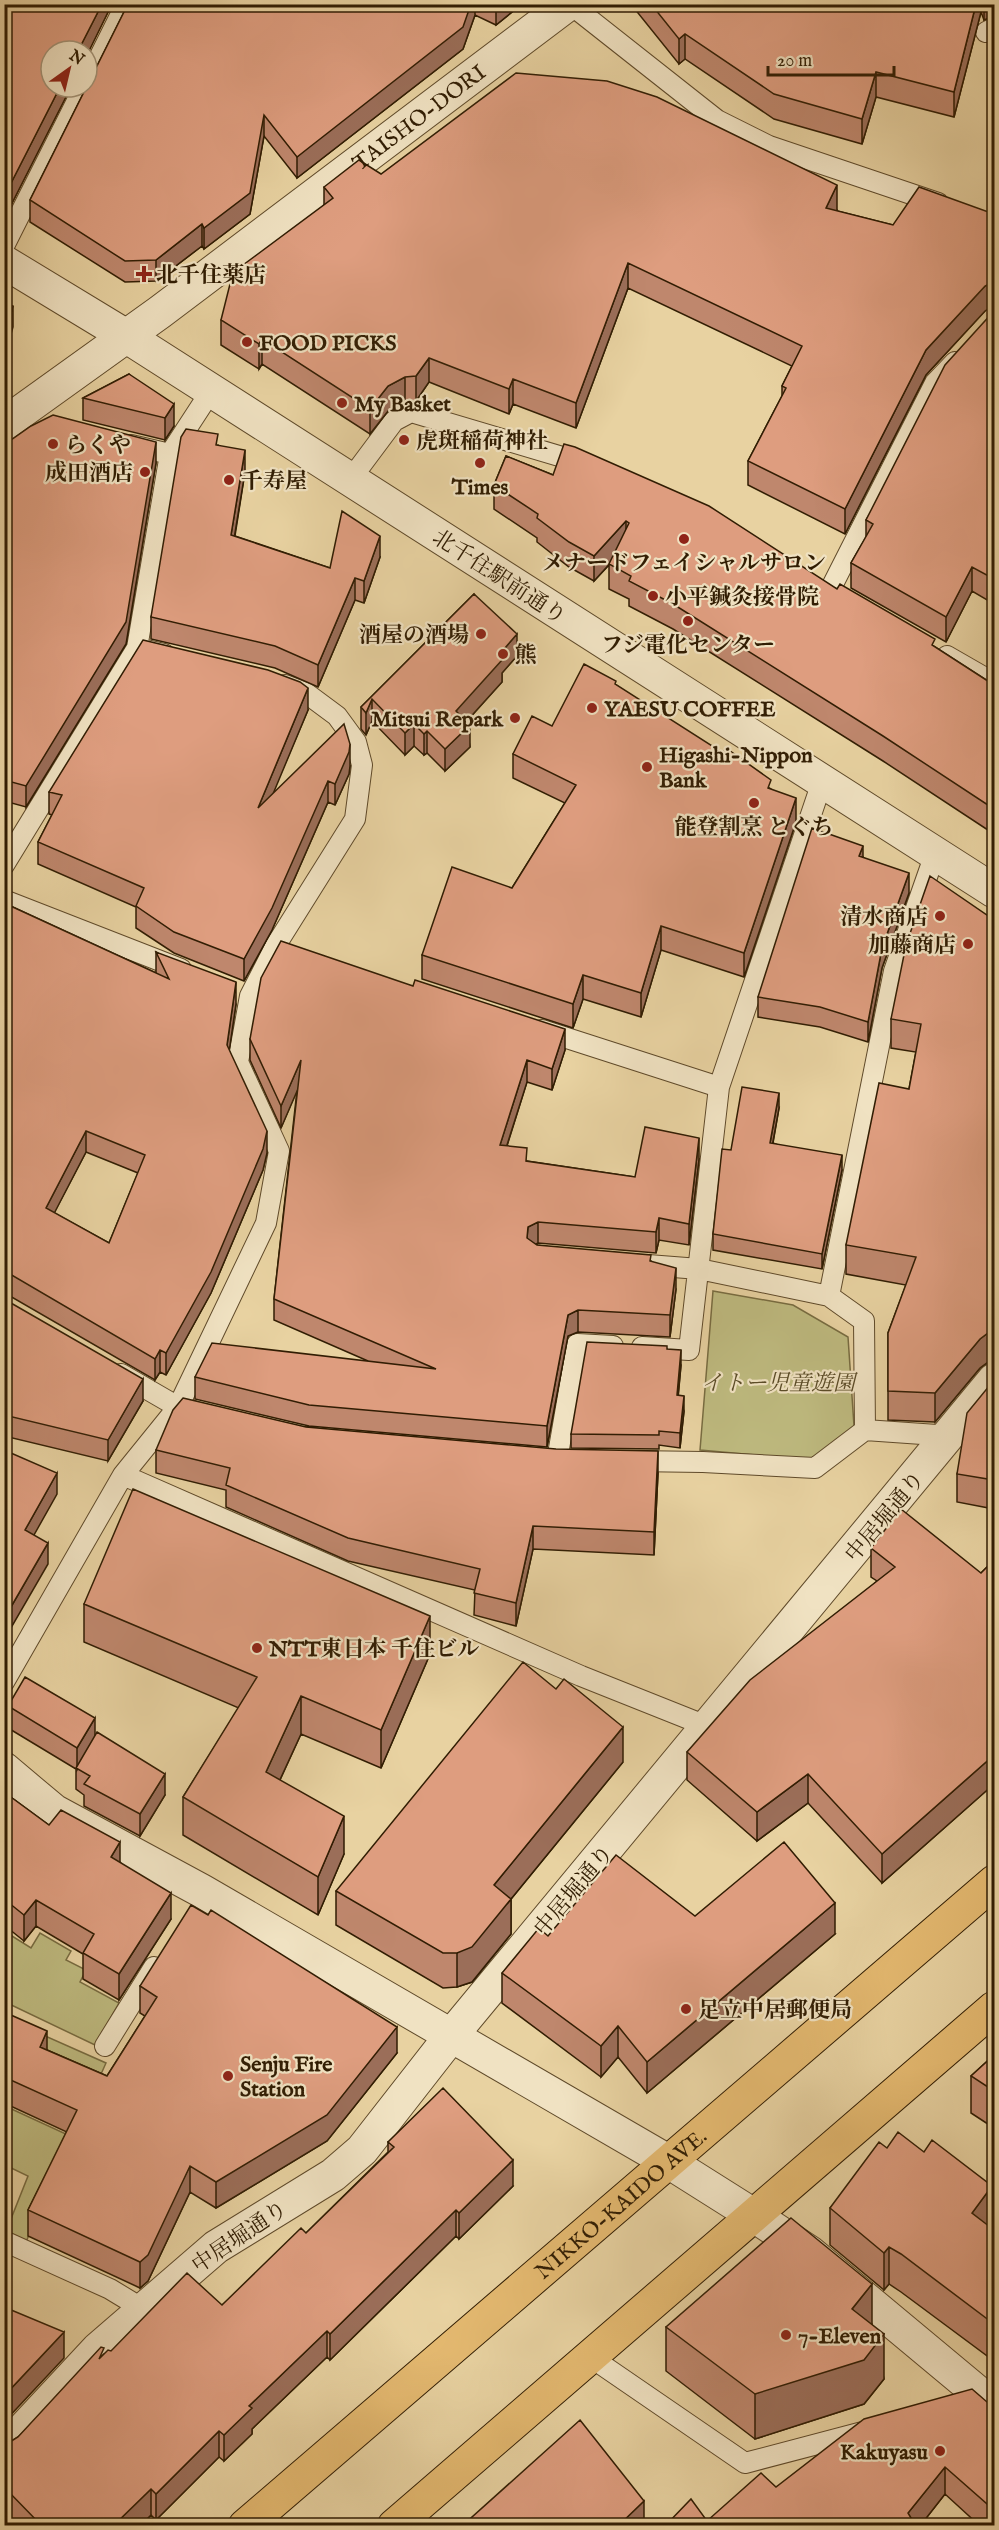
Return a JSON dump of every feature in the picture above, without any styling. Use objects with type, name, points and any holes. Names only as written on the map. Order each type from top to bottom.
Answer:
[{"type":"highway","name":"NIKKO-KAIDO AVE.","points":[[245,2526],[994,1882]]},
{"type":"highway","points":[[394,2526],[994,2008]]},
{"type":"street","name":"TAISHO-DORI","points":[[17,417],[569,4]]},
{"type":"street","name":"北千住駅前通り","points":[[4,262],[126,336],[994,891]]},
{"type":"street","name":"中居堀通り","points":[[4,2450],[98,2349],[216,2247],[333,2175],[362,2150],[451,2036],[951,1436],[994,1380]]},
{"type":"street","points":[[4,1769],[54,1811],[196,1901],[451,2036],[669,2162],[753,2215],[809,2252],[982,2404]]},
{"type":"lane","points":[[99,58],[126,4]]},
{"type":"lane","points":[[569,4],[717,120],[769,146],[951,207]]},
{"type":"lane","points":[[4,246],[78,99]]},
{"type":"lane","points":[[830,590],[935,383],[966,350]]},
{"type":"lane","points":[[4,865],[137,648],[170,454],[211,391]]},
{"type":"lane","points":[[350,480],[394,421],[411,412],[579,461],[600,470]]},
{"type":"lane","points":[[115,441],[170,454]]},
{"type":"lane","points":[[811,579],[850,602]]},
{"type":"lane","points":[[137,648],[182,658]]},
{"type":"lane","points":[[933,648],[994,683]]},
{"type":"lane","points":[[4,1682],[123,1475],[178,1407],[266,1223],[279,1150],[238,1062],[250,996],[276,945],[356,819],[362,765],[356,742],[337,716],[306,693],[272,680]]},
{"type":"lane","points":[[557,1460],[577,1344],[689,1350],[719,1087],[822,782]]},
{"type":"lane","points":[[829,1296],[894,971],[935,854]]},
{"type":"lane","points":[[4,900],[196,975]]},
{"type":"lane","points":[[276,945],[299,953]]},
{"type":"lane","points":[[228,988],[250,996]]},
{"type":"lane","points":[[526,1025],[719,1087]]},
{"type":"lane","points":[[630,1263],[699,1269],[829,1296],[864,1321],[865,1430]]},
{"type":"lane","points":[[109,1366],[178,1407],[210,1414]]},
{"type":"lane","points":[[613,1461],[703,1462],[815,1468],[865,1430],[951,1436]]},
{"type":"lane","points":[[533,1458],[579,1461]]},
{"type":"lane","points":[[123,1475],[581,1676],[709,1727]]},
{"type":"lane","points":[[105,2046],[165,1949]]},
{"type":"lane","points":[[4,2241],[110,2289],[143,2309]]},
{"type":"lane","points":[[589,2356],[745,2463],[883,2427]]},
{"type":"green space","name":"イトー児童遊園","points":[[713,1291],[793,1305],[848,1337],[854,1426],[813,1460],[700,1450]]},
{"type":"green space","points":[[4,1931],[31,1948],[40,1933],[71,1951],[66,1960],[86,1970],[80,1982],[119,2003],[95,2045],[5,2002]]},
{"type":"green space","points":[[34,2031],[106,2063],[25,2244],[5,2234],[28,2176],[5,2165],[5,2106],[70,2136],[28,2045]]},
{"type":"building","points":[[4,4],[102,4],[84,39],[39,39],[39,99],[54,99],[8,189],[4,187]]},
{"type":"building","points":[[128,4],[471,4],[463,27],[297,157],[264,115],[250,193],[204,228],[202,224],[156,260],[125,261],[30,200],[80,99],[99,99],[99,62]]},
{"type":"building","points":[[651,4],[976,4],[954,92],[876,72],[862,119],[774,94],[685,34],[679,39]]},
{"type":"building","points":[[516,73],[607,81],[657,97],[837,185],[826,208],[893,225],[919,187],[994,214],[994,283],[985,286],[926,350],[845,509],[748,461],[786,388],[782,386],[802,346],[628,263],[576,403],[513,379],[509,389],[429,358],[416,376],[405,377],[388,386],[370,409],[262,339],[259,344],[221,320],[231,280],[239,268],[333,198],[324,187],[359,160],[381,174]]},
{"type":"building","points":[[4,304],[13,306],[4,338]]},
{"type":"building","points":[[994,311],[994,579],[972,567],[946,617],[851,563],[873,524],[866,520],[945,365]]},
{"type":"building","points":[[129,374],[174,404],[165,418],[83,398]]},
{"type":"building","points":[[53,415],[156,442],[126,622],[26,786],[4,780],[4,445],[31,426]]},
{"type":"building","points":[[186,429],[218,434],[216,445],[245,450],[231,535],[330,568],[342,511],[380,536],[364,581],[355,578],[318,665],[275,646],[151,617],[181,437]]},
{"type":"building","points":[[564,444],[709,506],[837,589],[840,584],[935,639],[932,645],[994,685],[994,809],[673,604],[629,581],[631,576],[609,564],[629,523],[626,521],[594,556],[569,542],[537,518],[538,514],[494,485],[506,456],[553,475]]},
{"type":"building","points":[[474,594],[517,634],[498,656],[502,660],[456,711],[470,725],[445,749],[427,731],[424,734],[414,724],[405,733],[372,699],[366,713],[361,707]]},
{"type":"building","points":[[143,640],[268,670],[300,682],[308,688],[258,808],[344,724],[350,744],[349,752],[335,784],[328,781],[272,908],[244,959],[174,932],[136,906],[144,888],[38,842],[62,795],[49,792]]},
{"type":"building","points":[[584,664],[616,681],[615,684],[723,753],[726,748],[771,780],[768,788],[796,798],[744,953],[661,926],[641,993],[583,975],[573,1004],[422,955],[452,867],[512,888],[576,785],[513,754],[532,716],[552,726]]},
{"type":"building","points":[[812,828],[863,846],[859,856],[909,873],[882,948],[868,1022],[820,1007],[758,997]]},
{"type":"building","points":[[930,876],[994,920],[994,1333],[988,1333],[980,1339],[935,1393],[888,1391],[888,1333],[916,1257],[846,1245],[879,1083],[909,1089],[921,1024],[891,1019],[906,945]]},
{"type":"building","points":[[4,903],[169,979],[156,952],[236,982],[227,1045],[267,1131],[263,1149],[211,1272],[166,1353],[160,1350],[155,1359],[10,1274],[4,1274],[4,1230],[7,1225],[4,1224]],"holes":[[[86,1131],[145,1155],[109,1243],[46,1208]]]},
{"type":"building","points":[[281,941],[413,986],[415,980],[565,1029],[552,1069],[527,1060],[500,1145],[527,1148],[526,1161],[635,1177],[645,1127],[699,1138],[689,1224],[659,1218],[656,1232],[538,1222],[528,1227],[527,1238],[537,1245],[651,1255],[650,1261],[676,1268],[670,1315],[578,1310],[568,1315],[547,1426],[309,1405],[195,1377],[212,1343],[436,1369],[274,1299],[301,1060],[281,1106],[250,1039],[261,978]]},
{"type":"building","points":[[742,1087],[779,1093],[770,1143],[842,1155],[822,1254],[713,1234],[722,1149],[731,1150]]},
{"type":"building","points":[[4,1299],[143,1379],[108,1440],[4,1415]]},
{"type":"building","points":[[587,1342],[667,1346],[667,1349],[681,1350],[677,1395],[684,1396],[680,1433],[659,1431],[659,1435],[571,1434]]},
{"type":"building","points":[[994,1380],[994,1480],[957,1474],[967,1413]]},
{"type":"building","points":[[183,1398],[306,1427],[556,1449],[658,1451],[654,1532],[533,1526],[516,1603],[474,1593],[480,1569],[348,1538],[226,1485],[230,1468],[156,1450],[173,1410]]},
{"type":"building","points":[[4,1450],[57,1473],[25,1530],[48,1543],[4,1619]]},
{"type":"building","points":[[133,1489],[430,1616],[381,1730],[301,1696],[266,1772],[344,1816],[318,1877],[183,1797],[257,1677],[84,1604]]},
{"type":"building","points":[[901,1509],[981,1573],[994,1560],[994,1755],[882,1854],[808,1774],[757,1812],[687,1752],[750,1680],[895,1567],[871,1548]]},
{"type":"building","points":[[523,1662],[556,1689],[564,1679],[623,1727],[494,1885],[511,1899],[472,1947],[457,1953],[443,1953],[336,1891]]},
{"type":"building","points":[[25,1677],[95,1718],[77,1748],[8,1706]]},
{"type":"building","points":[[97,1732],[165,1774],[140,1814],[84,1784],[90,1776],[76,1768]]},
{"type":"building","points":[[4,1792],[49,1825],[61,1810],[120,1842],[111,1857],[171,1893],[119,1974],[83,1953],[94,1934],[36,1900],[24,1915],[4,1899]]},
{"type":"building","points":[[784,1842],[835,1903],[647,2062],[618,2026],[601,2046],[502,1973],[539,1928],[548,1936],[616,1855],[695,1916]]},
{"type":"building","points":[[191,1905],[208,1915],[211,1910],[397,2027],[327,2115],[216,2182],[190,2166],[148,2255],[140,2262],[28,2210],[77,2110],[4,2077],[4,2012],[47,2031],[40,2047],[107,2076],[157,1997],[140,1986]]},
{"type":"building","points":[[994,2055],[994,2091],[971,2076]]},
{"type":"building","points":[[443,2088],[513,2160],[459,2213],[456,2210],[330,2334],[327,2331],[249,2406],[252,2408],[224,2435],[219,2431],[156,2494],[151,2489],[113,2526],[42,2526],[4,2487],[4,2442],[10,2442],[18,2437],[101,2347],[104,2348],[99,2359],[108,2350],[111,2351],[187,2273],[222,2305],[301,2228],[306,2233],[394,2147],[388,2142]]},
{"type":"building","points":[[898,2132],[924,2152],[932,2140],[992,2186],[972,2213],[994,2230],[994,2324],[901,2254],[889,2247],[884,2253],[830,2208],[879,2142],[887,2148]]},
{"type":"building","points":[[791,2218],[872,2284],[852,2309],[884,2334],[864,2360],[755,2394],[666,2327]]},
{"type":"building","points":[[4,2307],[64,2332],[4,2396]]},
{"type":"building","points":[[972,2389],[994,2408],[994,2510],[945,2467],[908,2513],[916,2526],[665,2526],[691,2499],[707,2521],[761,2473],[776,2487],[864,2419]]},
{"type":"building","points":[[580,2420],[644,2501],[618,2526],[462,2526]]},
{"type":"place","name":"北千住薬店","points":[[144,274]]},
{"type":"place","name":"FOOD PICKS","points":[[247,342]]},
{"type":"place","name":"My Basket","points":[[342,403]]},
{"type":"place","name":"虎斑稲荷神社","points":[[404,440]]},
{"type":"place","name":"らくや","points":[[53,444]]},
{"type":"place","name":"Times","points":[[480,463]]},
{"type":"place","name":"成田酒店","points":[[145,472]]},
{"type":"place","name":"千寿屋","points":[[229,480]]},
{"type":"place","name":"メナードフェイシャルサロン","points":[[684,539]]},
{"type":"place","name":"小平鍼灸接骨院","points":[[653,596]]},
{"type":"place","name":"フジ電化センター","points":[[688,621]]},
{"type":"place","name":"酒屋の酒場","points":[[481,634]]},
{"type":"place","name":"熊","points":[[503,654]]},
{"type":"place","name":"YAESU COFFEE","points":[[592,708]]},
{"type":"place","name":"Mitsui Repark","points":[[515,718]]},
{"type":"place","name":"Higashi-Nippon Bank","points":[[647,767]]},
{"type":"place","name":"能登割烹 とぐち","points":[[754,803]]},
{"type":"place","name":"清水商店","points":[[940,916]]},
{"type":"place","name":"加藤商店","points":[[968,944]]},
{"type":"place","name":"NTT東日本 千住ビル","points":[[257,1648]]},
{"type":"place","name":"足立中居郵便局","points":[[686,2009]]},
{"type":"place","name":"Senju Fire Station","points":[[228,2076]]},
{"type":"place","name":"7-Eleven","points":[[786,2335]]},
{"type":"place","name":"Kakuyasu","points":[[940,2451]]}]
